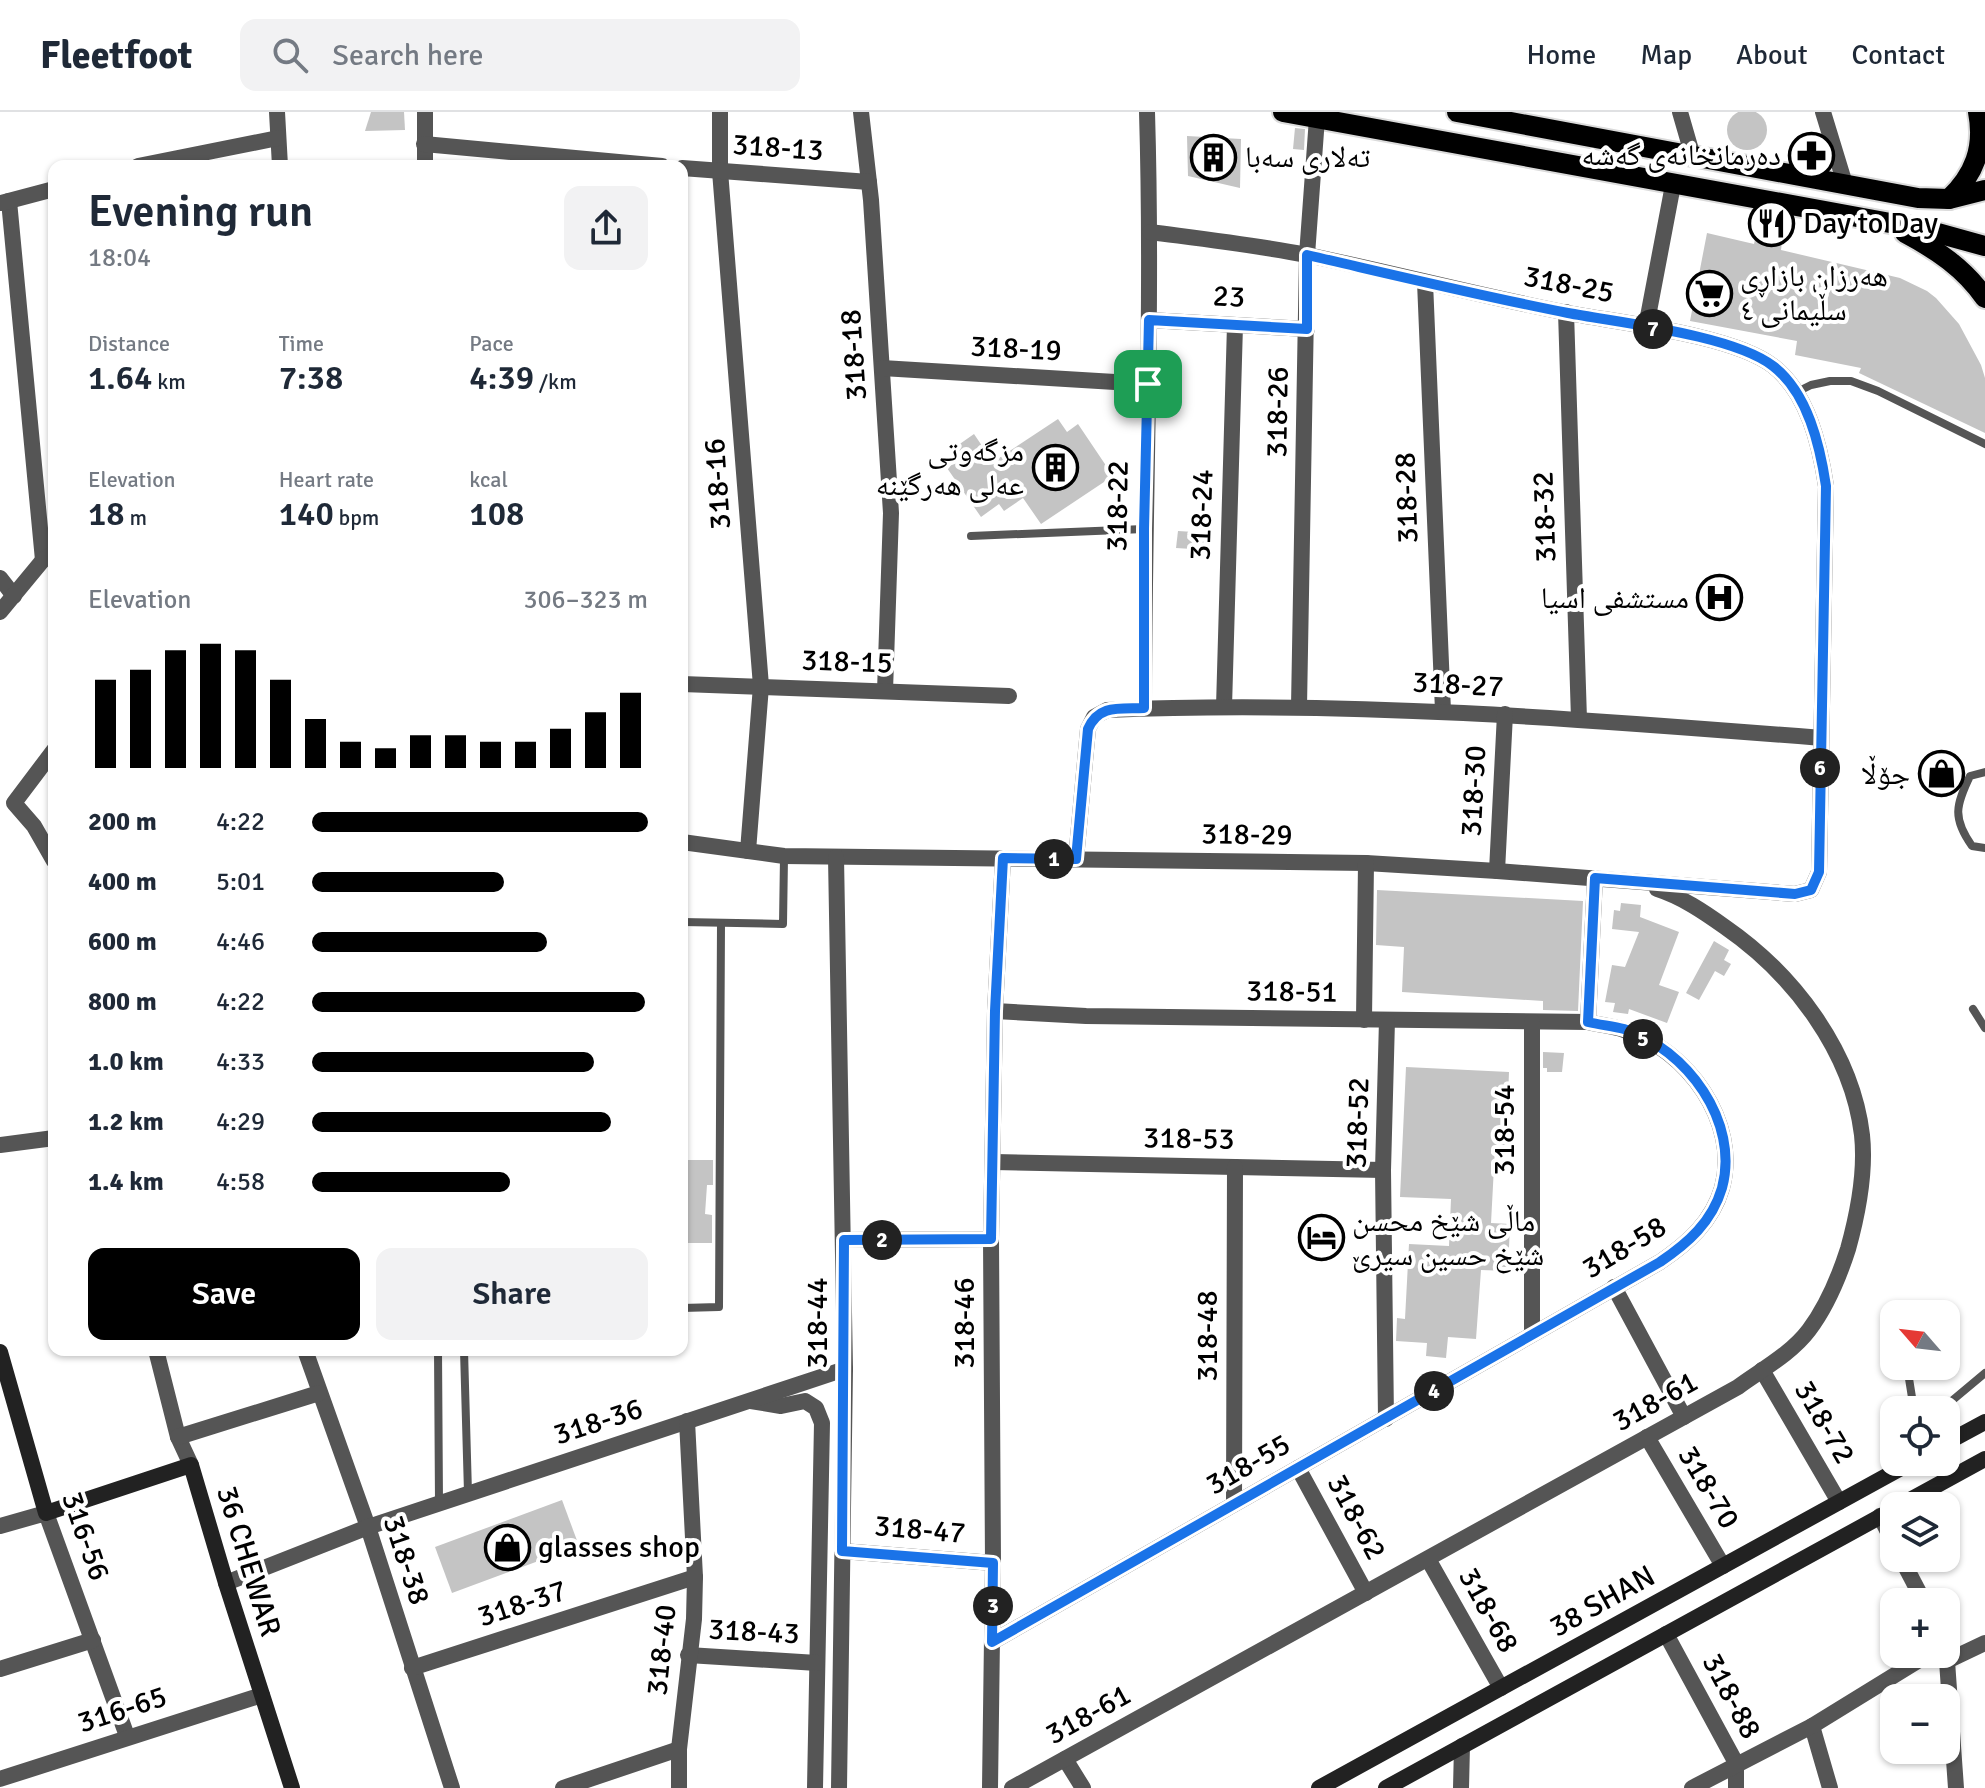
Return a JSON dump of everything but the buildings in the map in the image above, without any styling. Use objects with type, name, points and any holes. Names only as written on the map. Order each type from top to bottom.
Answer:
[{"type":"main road","points":[[1283,112],[1923,229],[1985,246]]},
{"type":"main road","points":[[1457,112],[1535,120],[1693,157],[1918,198],[1949,199],[1985,190]]},
{"type":"main road","points":[[1949,199],[1965,184],[1976,164],[1981,143],[1978,112]]},
{"type":"main road","points":[[1888,223],[1948,258],[1985,298]]},
{"type":"street","points":[[277,112],[280,160]]},
{"type":"street","points":[[425,112],[425,160]]},
{"type":"street","name":"318-16","points":[[720,112],[720,171],[761,686],[748,851]]},
{"type":"street","name":"318-18","points":[[861,112],[869,182],[891,513],[885,691]]},
{"type":"street","name":"318-22","points":[[1144,708],[1150,232],[1147,112]]},
{"type":"street","points":[[1680,112],[1693,157]]},
{"type":"street","points":[[1823,112],[1845,184]]},
{"type":"street","name":"318-26","points":[[1299,707],[1307,255],[1317,118]]},
{"type":"street","points":[[166,160],[278,138]]},
{"type":"street","points":[[424,144],[559,160]]},
{"type":"street","name":"318-13","points":[[688,168],[869,182]]},
{"type":"street","points":[[1646,327],[1673,185]]},
{"type":"street","points":[[48,191],[4,202],[48,549]]},
{"type":"street","name":"318-25","points":[[1150,232],[1307,255],[1718,342],[1748,352],[1776,368],[1795,393],[1813,428],[1826,486],[1819,872],[1811,890]]},
{"type":"street","name":"318-28","points":[[1425,282],[1443,711]]},
{"type":"street","name":"318-32","points":[[1566,312],[1579,719]]},
{"type":"street","name":"23","points":[[1149,320],[1307,329]]},
{"type":"street","name":"318-24","points":[[1224,707],[1235,325]]},
{"type":"street","name":"318-19","points":[[882,368],[1148,384]]},
{"type":"street","points":[[0,612],[48,558]]},
{"type":"street","points":[[0,578],[14,596]]},
{"type":"street","name":"318-15","points":[[688,684],[1009,696]]},
{"type":"street","name":"318-27","points":[[1076,859],[1088,729],[1094,717],[1107,710],[1299,707],[1443,711],[1821,738]]},
{"type":"street","name":"318-30","points":[[1497,871],[1505,714]]},
{"type":"street","points":[[48,758],[14,803],[34,826],[48,850]]},
{"type":"street","name":"318-29","points":[[688,843],[784,856],[1366,863],[1795,894],[1811,890]]},
{"type":"street","name":"318-44","points":[[836,857],[845,1369],[839,1788]]},
{"type":"street","name":"318-46","points":[[990,1788],[993,1563],[991,1239],[995,1011],[1003,858]]},
{"type":"street","points":[[1364,1020],[1366,863]]},
{"type":"street","points":[[1588,1022],[1595,878]]},
{"type":"street","name":"318-61","points":[[1012,1788],[1738,1387],[1789,1350],[1821,1312],[1843,1266],[1855,1226],[1863,1158],[1860,1125],[1852,1093],[1834,1051],[1810,1009],[1769,960],[1733,932],[1674,894],[1619,880]]},
{"type":"street","name":"318-51","points":[[995,1011],[1086,1016],[1588,1022]]},
{"type":"street","name":"318-52","points":[[1386,1419],[1383,1170],[1387,1020]]},
{"type":"street","name":"318-54","points":[[1532,1022],[1532,1334]]},
{"type":"street","name":"318-58","points":[[1532,1334],[1660,1262],[1687,1243],[1702,1228],[1722,1187],[1726,1157],[1716,1115],[1701,1086],[1659,1047],[1626,1030],[1588,1022]]},
{"type":"street","points":[[0,1145],[48,1139]]},
{"type":"street","name":"318-53","points":[[994,1162],[1383,1170]]},
{"type":"street","name":"318-48","points":[[1234,1504],[1235,1167]]},
{"type":"street","points":[[844,1240],[991,1239]]},
{"type":"street","points":[[1614,1287],[1684,1417]]},
{"type":"street","name":"318-55","points":[[992,1642],[1532,1334]]},
{"type":"street","name":"316-56","points":[[0,1352],[46,1513],[127,1736]]},
{"type":"street","name":"36 CHEWAR","points":[[158,1356],[178,1437],[191,1465],[292,1788]]},
{"type":"street","name":"318-38","points":[[307,1356],[368,1527],[452,1788]]},
{"type":"street","name":"318-36","points":[[226,1583],[368,1527],[845,1369]]},
{"type":"street","name":"318-72","points":[[1762,1370],[1839,1502]]},
{"type":"street","points":[[178,1437],[319,1393]]},
{"type":"street","points":[[749,1400],[781,1406],[805,1401],[816,1408],[822,1423],[815,1788]]},
{"type":"street","name":"318-40","points":[[679,1788],[679,1749],[694,1619],[695,1577],[687,1421]]},
{"type":"street","points":[[1960,1435],[1985,1422]]},
{"type":"street","name":"318-70","points":[[1647,1437],[1723,1566]]},
{"type":"street","name":"38 SHAN","points":[[1924,1492],[1985,1459]]},
{"type":"street","points":[[0,1526],[191,1465]]},
{"type":"street","name":"318-62","points":[[1298,1468],[1366,1593]]},
{"type":"street","name":"38 SHAN","points":[[1319,1788],[1886,1476]]},
{"type":"street","name":"38 SHAN","points":[[1386,1788],[1880,1516]]},
{"type":"street","name":"318-47","points":[[842,1551],[993,1563]]},
{"type":"street","name":"318-68","points":[[1428,1559],[1501,1688]]},
{"type":"street","name":"318-37","points":[[412,1668],[695,1577]]},
{"type":"street","name":"318-88","points":[[1666,1634],[1736,1763],[1736,1788]]},
{"type":"street","points":[[0,1669],[93,1640]]},
{"type":"street","points":[[1960,1650],[1985,1643]]},
{"type":"street","name":"318-43","points":[[688,1655],[817,1663]]},
{"type":"street","points":[[1692,1788],[1812,1726],[1906,1668]]},
{"type":"street","points":[[1947,1668],[1956,1788]]},
{"type":"street","name":"316-65","points":[[0,1779],[262,1695]]},
{"type":"street","points":[[1812,1726],[1830,1788]]},
{"type":"street","points":[[1461,1788],[1462,1746]]},
{"type":"street","points":[[563,1788],[679,1749]]},
{"type":"street","points":[[1065,1759],[1083,1788]]},
{"type":"lane","points":[[1795,393],[1830,381],[1851,381],[1878,391],[1985,444]]},
{"type":"lane","points":[[971,536],[1144,529]]},
{"type":"lane","points":[[1985,772],[1970,776],[1959,798],[1959,828],[1972,846],[1985,848]]},
{"type":"lane","points":[[688,922],[783,924],[784,856]]},
{"type":"lane","points":[[688,1308],[719,1307],[721,924]]},
{"type":"lane","points":[[1973,1009],[1985,1028]]},
{"type":"lane","points":[[438,1356],[439,1503]]},
{"type":"lane","points":[[464,1356],[468,1494]]},
{"type":"lane","points":[[1958,1396],[1985,1373]]},
{"type":"place","name":"دەرمانخانەی گەشە","points":[[1812,155]]},
{"type":"place","name":"تەلاری سەبا","points":[[1214,157]]},
{"type":"place","name":"Day to Day","points":[[1772,223]]},
{"type":"place","name":"هەرزان بازاڕی سڵیمانی ٤","points":[[1709,293]]},
{"type":"place","name":"مزگەوتی عەلی هەرگێنە","points":[[1055,468]]},
{"type":"place","name":"مستشفى اسيا","points":[[1720,598]]},
{"type":"place","name":"جۆڵا","points":[[1941,774]]},
{"type":"place","name":"ماڵی شێخ محسن شێخ حسین سیرێ","points":[[1321,1238]]},
{"type":"place","name":"glasses shop","points":[[507,1547]]},
{"type":"route","points":[[1307,255],[1718,342],[1748,352],[1776,368],[1795,393],[1813,428],[1826,486],[1819,872],[1811,890],[1795,894],[1595,878],[1588,1022],[1626,1030],[1659,1047],[1676,1060],[1701,1086],[1716,1115],[1724,1142],[1726,1157],[1717,1201],[1702,1228],[1687,1243],[1660,1262],[992,1642],[993,1563],[842,1551],[844,1240],[991,1239],[995,1011],[1003,858],[1076,859],[1088,729],[1094,717],[1107,710],[1144,708],[1148,384],[1149,320],[1307,329],[1307,255]]}]
